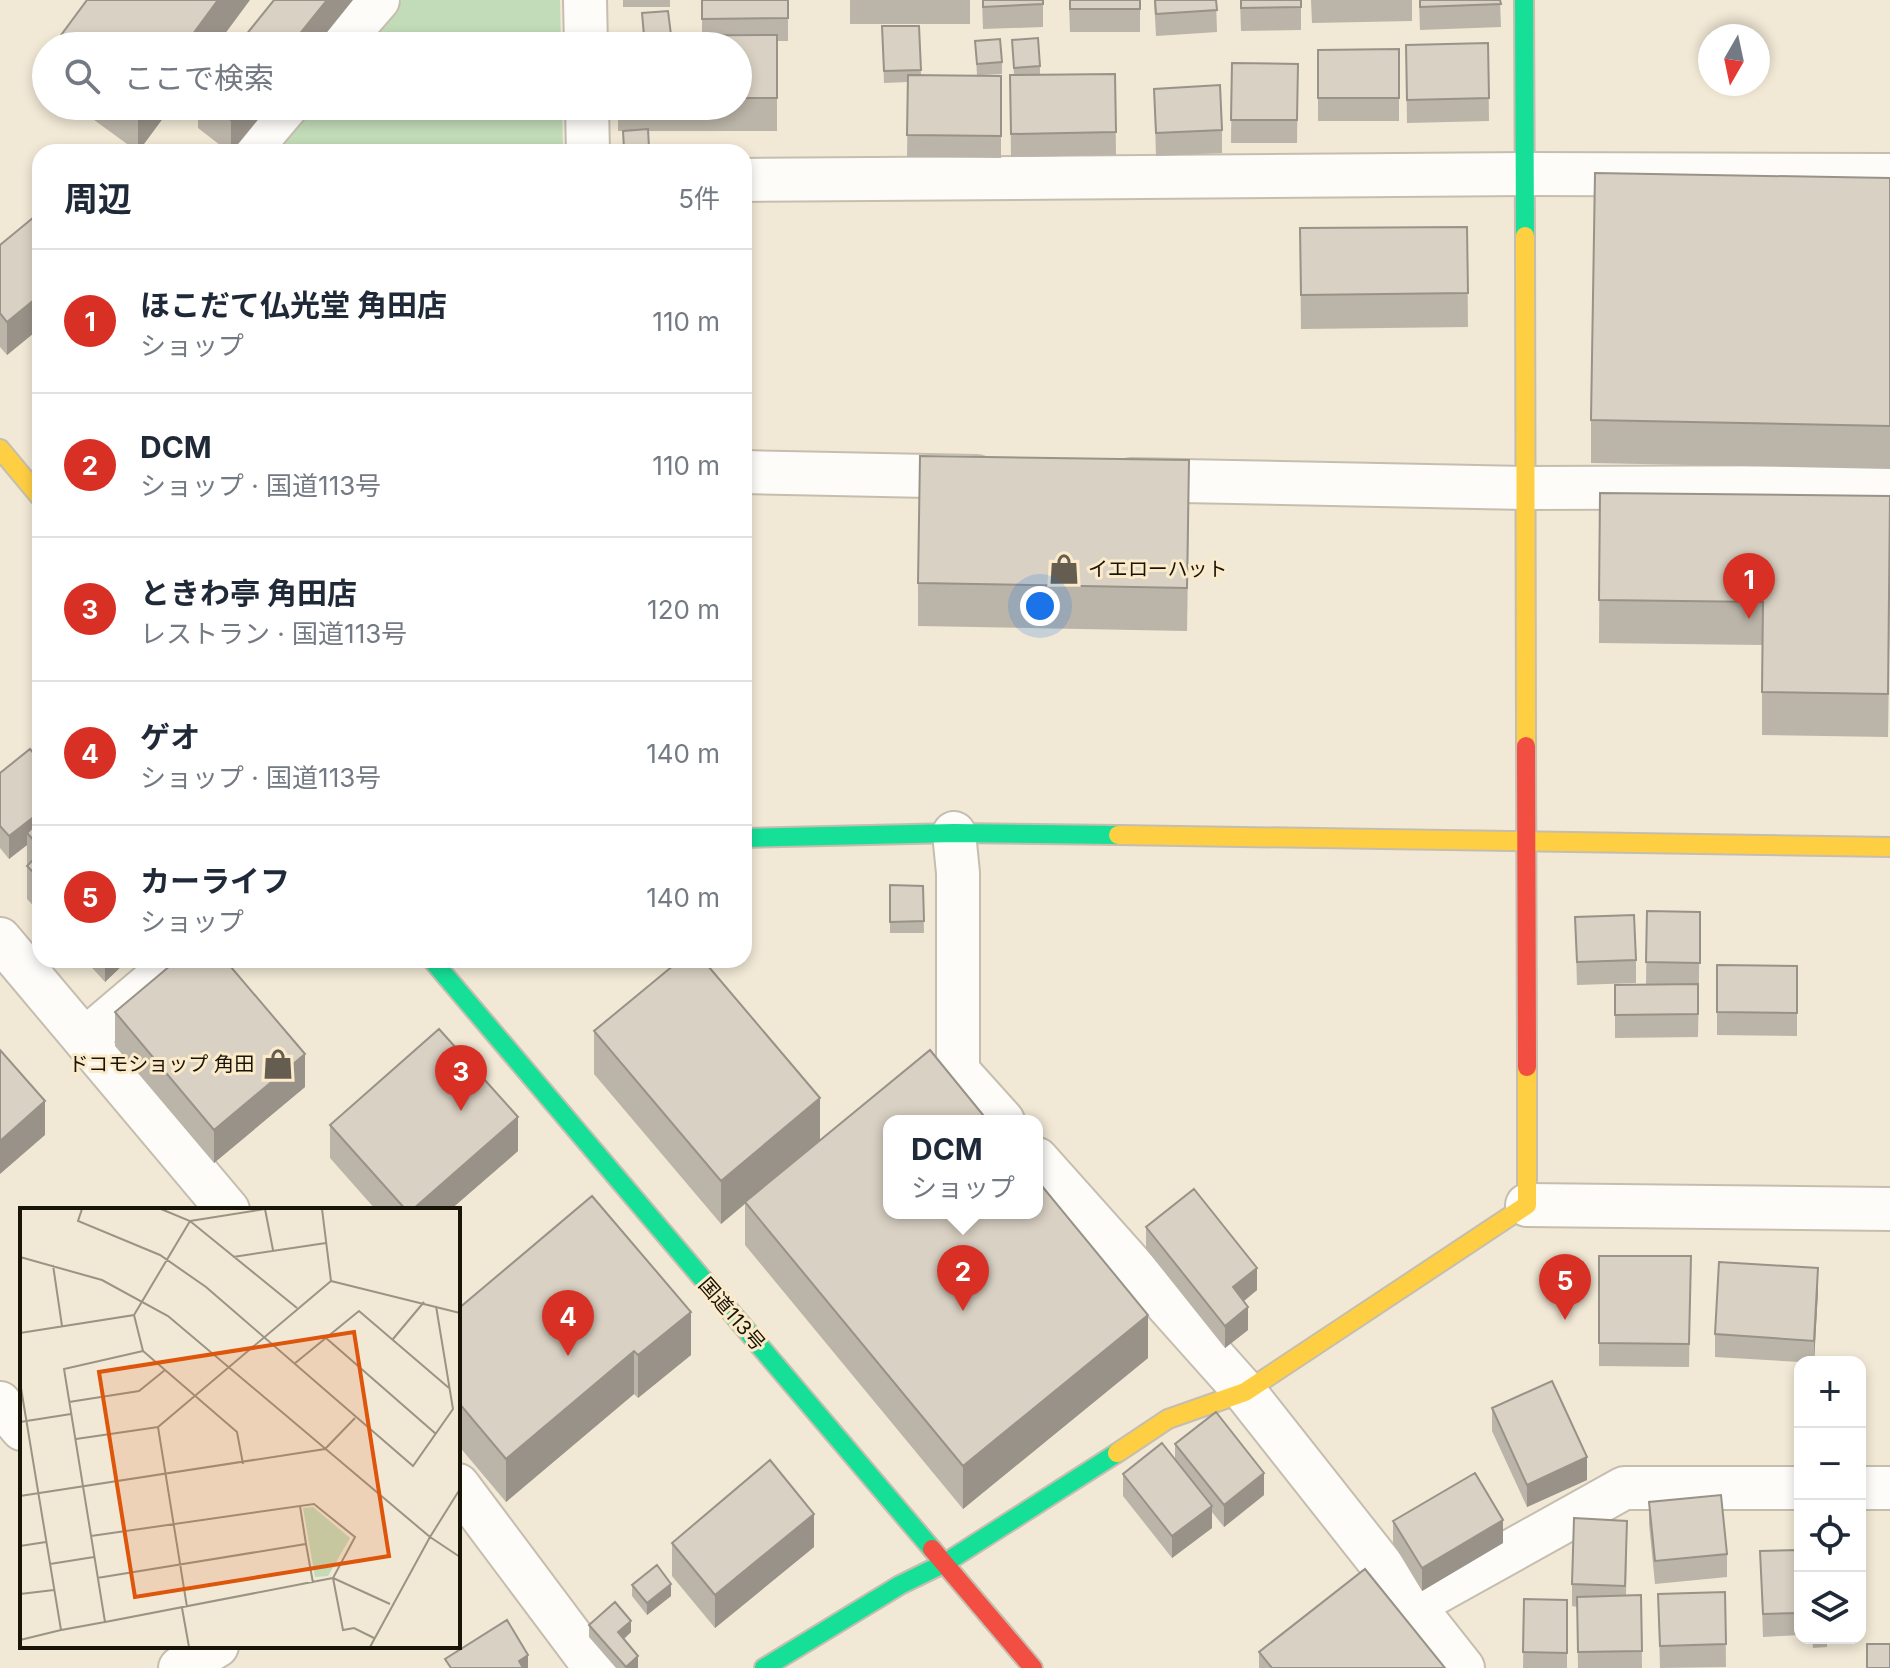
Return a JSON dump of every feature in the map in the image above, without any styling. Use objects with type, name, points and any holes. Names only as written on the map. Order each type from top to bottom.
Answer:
[{"type":"main road","points":[[764,1668],[900,1585],[945,1563],[1168,1419],[1245,1392],[1527,1205],[1524,0]]},
{"type":"main road","points":[[0,449],[32,487]]},
{"type":"main road","points":[[752,838],[954,833],[1890,847]]},
{"type":"main road","name":"国道113号","points":[[439,968],[1033,1668]]},
{"type":"street","points":[[350,32],[378,0]]},
{"type":"street","points":[[585,0],[586,32]]},
{"type":"street","points":[[255,144],[275,120]]},
{"type":"street","points":[[587,120],[588,144]]},
{"type":"street","points":[[752,180],[1526,174],[1890,175]]},
{"type":"street","points":[[752,472],[1015,478]]},
{"type":"street","points":[[1095,479],[1525,488],[1890,487]]},
{"type":"street","points":[[954,833],[958,873],[958,1071],[998,1115]]},
{"type":"street","points":[[0,939],[226,1208]]},
{"type":"street","points":[[85,1039],[169,968]]},
{"type":"street","points":[[1043,1166],[1245,1392],[1463,1668]]},
{"type":"street","points":[[1527,1205],[1890,1209]]},
{"type":"street","points":[[0,1403],[20,1427]]},
{"type":"street","points":[[1414,1605],[1624,1488],[1794,1488]]},
{"type":"street","points":[[1866,1488],[1890,1488]]},
{"type":"street","points":[[462,1497],[595,1668]]},
{"type":"green space","points":[[402,0],[560,0],[561,32],[376,32]]},
{"type":"green space","points":[[302,120],[562,120],[563,144],[283,144]]},
{"type":"building","points":[[87,0],[218,0],[194,32],[63,32]]},
{"type":"building","points":[[274,0],[327,0],[301,32],[248,32]]},
{"type":"building","points":[[702,0],[788,0],[788,18],[702,19]]},
{"type":"building","points":[[983,0],[1043,0],[1043,4],[983,7]]},
{"type":"building","points":[[1070,0],[1140,0],[1140,9],[1070,9]]},
{"type":"building","points":[[1155,0],[1216,0],[1217,10],[1156,14]]},
{"type":"building","points":[[1241,0],[1301,0],[1301,7],[1241,8]]},
{"type":"building","points":[[1420,0],[1500,0],[1501,4],[1420,7]]},
{"type":"building","points":[[668,11],[671,32],[644,32],[642,13]]},
{"type":"building","points":[[882,26],[919,26],[921,70],[884,71]]},
{"type":"building","points":[[752,35],[777,35],[777,98],[752,98]]},
{"type":"building","points":[[1038,38],[1040,66],[1014,68],[1012,40]]},
{"type":"building","points":[[1000,39],[1002,62],[977,64],[975,41]]},
{"type":"building","points":[[1488,43],[1489,98],[1407,100],[1406,45]]},
{"type":"building","points":[[1399,49],[1399,98],[1318,98],[1318,50]]},
{"type":"building","points":[[1232,63],[1298,64],[1297,120],[1231,120]]},
{"type":"building","points":[[1115,74],[1116,132],[1011,134],[1010,75]]},
{"type":"building","points":[[908,75],[1001,76],[1001,136],[907,135]]},
{"type":"building","points":[[1220,85],[1222,130],[1156,133],[1154,89]]},
{"type":"building","points":[[648,129],[649,144],[624,144],[623,131]]},
{"type":"building","points":[[1595,173],[1890,178],[1890,426],[1591,420]]},
{"type":"building","points":[[32,219],[32,302],[7,322],[0,313],[0,245]]},
{"type":"building","points":[[1467,227],[1468,293],[1301,295],[1300,228]]},
{"type":"building","points":[[920,456],[1189,460],[1187,588],[918,583]]},
{"type":"building","points":[[1600,493],[1890,496],[1888,694],[1762,692],[1763,602],[1599,600]]},
{"type":"building","points":[[30,749],[32,751],[32,818],[9,836],[0,826],[0,773]]},
{"type":"building","points":[[890,885],[923,886],[924,921],[890,922]]},
{"type":"building","points":[[1647,911],[1700,912],[1700,963],[1646,962]]},
{"type":"building","points":[[1634,915],[1636,960],[1577,962],[1575,917]]},
{"type":"building","points":[[1717,965],[1797,966],[1797,1013],[1717,1012]]},
{"type":"building","points":[[167,968],[232,968],[305,1054],[214,1130],[115,1012]]},
{"type":"building","points":[[670,968],[710,968],[820,1098],[721,1181],[594,1031]]},
{"type":"building","points":[[1698,984],[1698,1014],[1615,1015],[1615,985]]},
{"type":"building","points":[[439,1029],[518,1117],[414,1208],[404,1208],[330,1125]]},
{"type":"building","points":[[0,1050],[45,1101],[0,1141]]},
{"type":"building","points":[[930,1050],[983,1115],[883,1115],[883,1219],[1043,1219],[1043,1187],[1148,1315],[963,1466],[745,1202]]},
{"type":"building","points":[[1194,1189],[1257,1268],[1233,1287],[1248,1307],[1225,1326],[1146,1227]]},
{"type":"building","points":[[592,1196],[691,1312],[638,1355],[634,1351],[506,1459],[460,1404],[460,1307]]},
{"type":"building","points":[[1599,1256],[1691,1256],[1689,1344],[1599,1343]]},
{"type":"building","points":[[1719,1262],[1818,1268],[1814,1341],[1715,1334]]},
{"type":"building","points":[[1552,1381],[1587,1457],[1527,1485],[1492,1408]]},
{"type":"building","points":[[1216,1412],[1264,1473],[1224,1505],[1175,1444]]},
{"type":"building","points":[[1162,1443],[1212,1506],[1172,1536],[1123,1474]]},
{"type":"building","points":[[770,1460],[814,1514],[715,1595],[672,1543]]},
{"type":"building","points":[[1475,1473],[1503,1520],[1422,1568],[1393,1521]]},
{"type":"building","points":[[1721,1495],[1727,1554],[1655,1561],[1649,1502]]},
{"type":"building","points":[[1574,1518],[1627,1521],[1625,1586],[1572,1584]]},
{"type":"building","points":[[1794,1550],[1794,1613],[1763,1614],[1760,1551]]},
{"type":"building","points":[[657,1565],[671,1584],[647,1603],[632,1585]]},
{"type":"building","points":[[1365,1569],[1445,1668],[1272,1668],[1259,1652]]},
{"type":"building","points":[[1725,1592],[1726,1644],[1660,1646],[1658,1594]]},
{"type":"building","points":[[1641,1595],[1642,1651],[1578,1652],[1577,1597]]},
{"type":"building","points":[[1524,1599],[1567,1600],[1567,1653],[1523,1652]]},
{"type":"building","points":[[615,1602],[631,1621],[618,1632],[638,1656],[626,1667],[589,1625]]},
{"type":"building","points":[[507,1620],[528,1655],[519,1661],[523,1668],[451,1668],[445,1659]]},
{"type":"building","points":[[1867,1644],[1890,1644],[1890,1668],[1867,1668]]},
{"type":"traffic: fast","points":[[1524,0],[1525,236]]},
{"type":"traffic: fast","points":[[752,838],[954,833],[1118,835]]},
{"type":"traffic: fast","points":[[439,968],[932,1549]]},
{"type":"traffic: fast","points":[[764,1668],[900,1585],[945,1563],[1117,1453]]},
{"type":"traffic: slow","points":[[1525,236],[1526,746]]},
{"type":"traffic: slow","points":[[0,449],[32,487]]},
{"type":"traffic: slow","points":[[1118,835],[1890,847]]},
{"type":"traffic: slow","points":[[1117,1453],[1168,1419],[1245,1392],[1527,1205],[1527,1067]]},
{"type":"traffic: jam","points":[[1526,746],[1527,1067]]},
{"type":"traffic: jam","points":[[932,1549],[1033,1668]]},
{"type":"place","name":"イエローハット","points":[[1064,569]]},
{"type":"place","name":"ほこだて仏光堂 角田店","points":[[1749,619]]},
{"type":"place","name":"ドコモショップ 角田","points":[[278,1064]]},
{"type":"place","name":"ときわ亭 角田店","points":[[461,1111]]},
{"type":"place","name":"DCM","points":[[963,1311]]},
{"type":"place","name":"カーライフ","points":[[1565,1320]]},
{"type":"place","name":"ゲオ","points":[[568,1356]]}]
